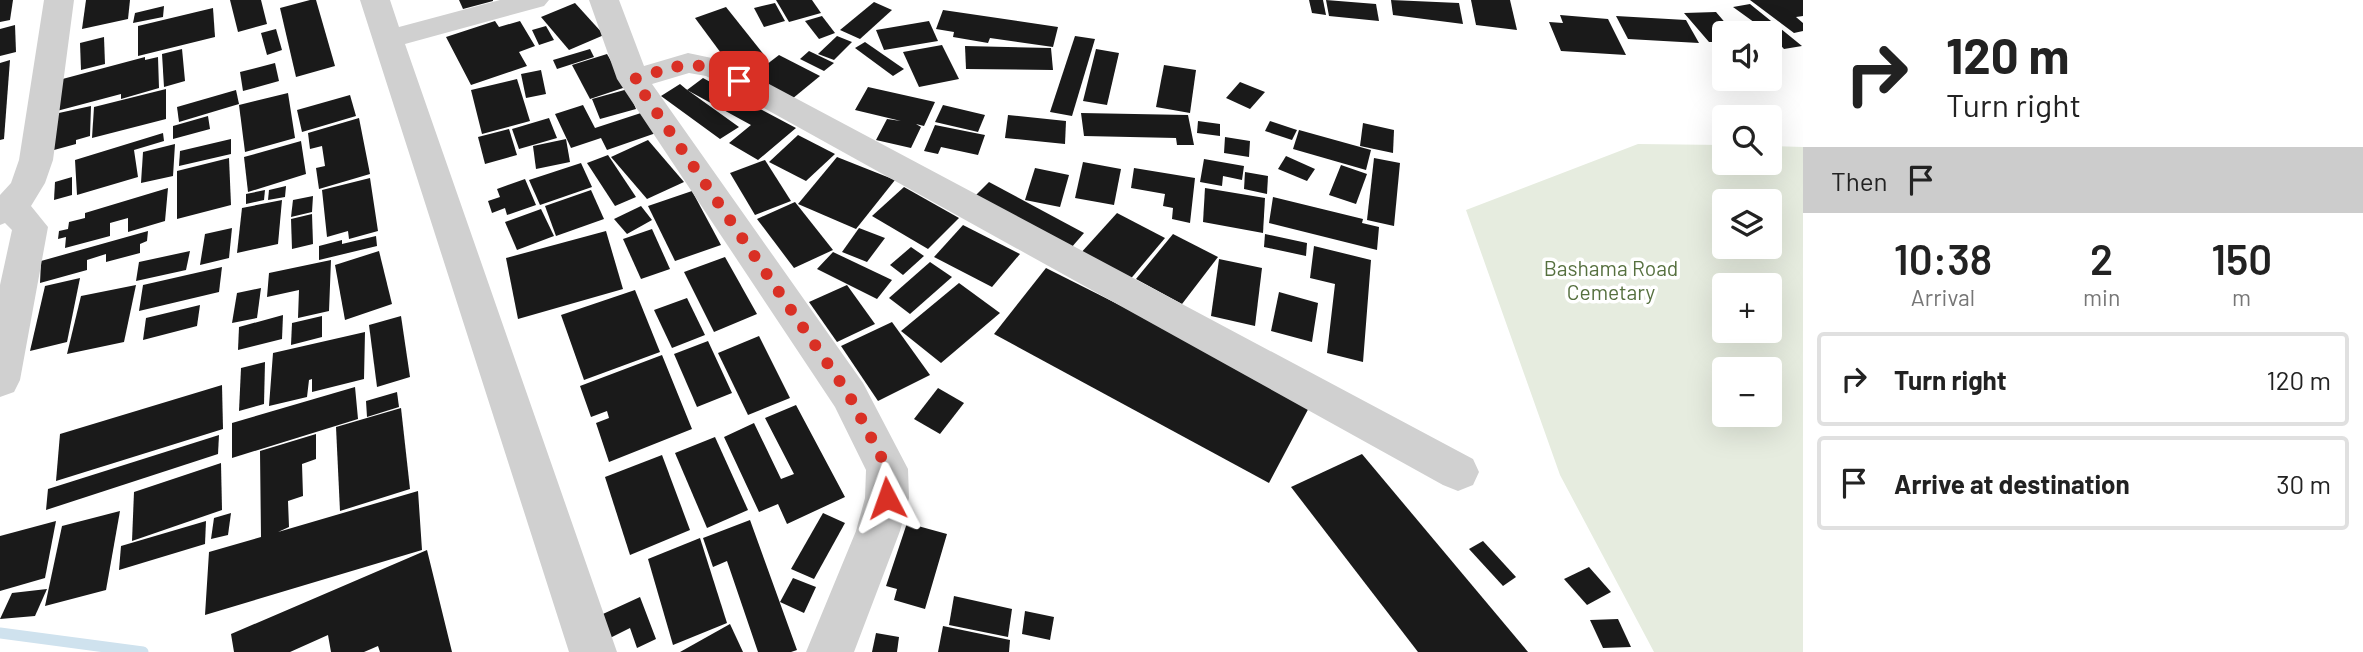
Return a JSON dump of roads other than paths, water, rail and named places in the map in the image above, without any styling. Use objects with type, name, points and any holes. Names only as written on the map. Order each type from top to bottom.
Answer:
[{"type":"street","points":[[0,380],[30,227],[6,210],[30,182],[36,160],[59,0]]},
{"type":"street","points":[[375,0],[386,40],[593,652]]},
{"type":"street","points":[[386,40],[534,0]]},
{"type":"street","points":[[604,0],[634,79],[849,395],[887,468],[887,498],[878,531],[830,652]]},
{"type":"street","points":[[634,79],[688,63],[715,68],[1458,472]]},
{"type":"waterway","points":[[0,633],[143,652]]},
{"type":"park label","name":"Bashama Road Cemetary","points":[[1611,279]]}]
